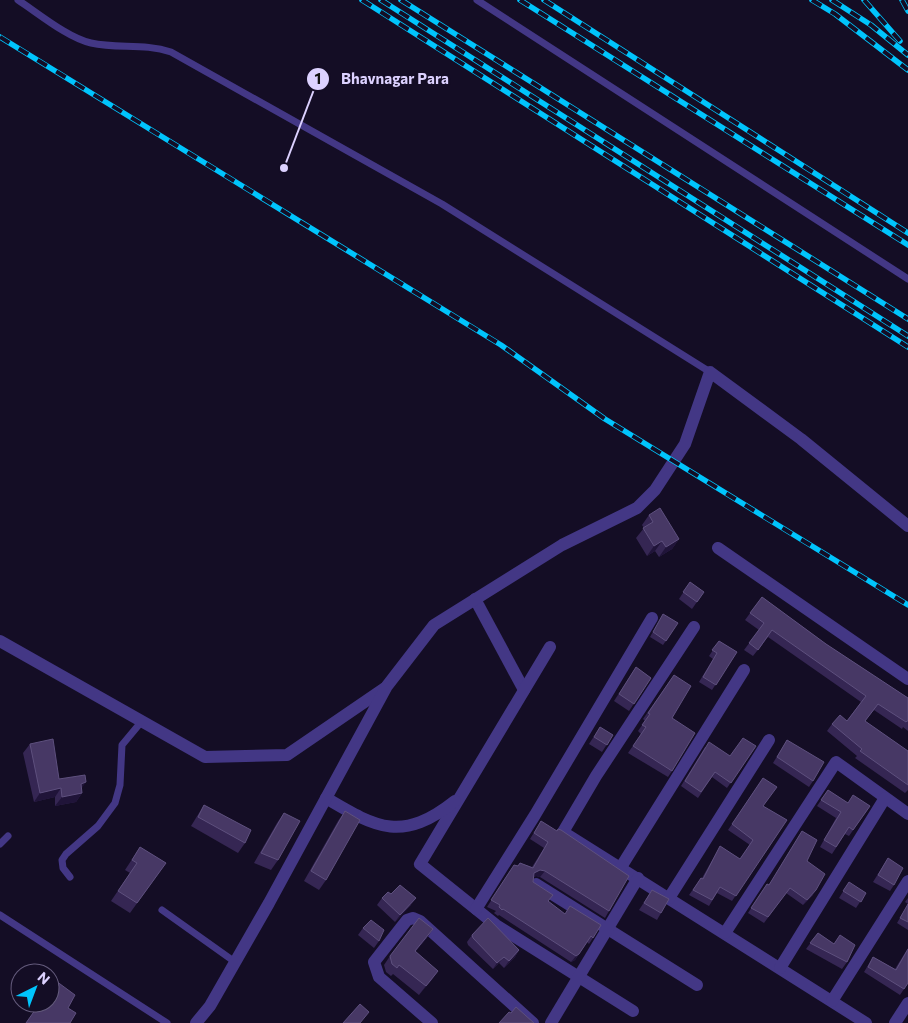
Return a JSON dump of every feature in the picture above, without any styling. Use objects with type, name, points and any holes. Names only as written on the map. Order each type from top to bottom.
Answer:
[{"type":"street","points":[[196,1023],[210,1006],[235,962],[387,686],[434,625],[562,545],[637,508],[655,490],[686,444],[710,372],[801,439],[908,526]]},
{"type":"street","points":[[718,548],[908,679]]},
{"type":"street","points":[[475,599],[524,690]]},
{"type":"street","points":[[476,909],[535,815],[652,618]]},
{"type":"street","points":[[694,626],[596,776],[563,832],[866,1023]]},
{"type":"street","points":[[0,641],[205,757],[287,755],[387,686]]},
{"type":"street","points":[[550,647],[420,864],[496,925],[633,1011]]},
{"type":"street","points":[[621,867],[744,670]]},
{"type":"street","points":[[669,898],[770,740]]},
{"type":"street","points":[[725,933],[836,762],[908,814]]},
{"type":"street","points":[[326,798],[366,821],[398,827],[417,824],[434,817],[462,795]]},
{"type":"street","points":[[780,968],[885,798]]},
{"type":"street","points":[[551,1023],[638,878]]},
{"type":"street","points":[[832,1001],[908,881]]},
{"type":"street","points":[[536,884],[697,985]]},
{"type":"street","points":[[432,1023],[379,977],[375,969],[374,962],[407,920],[413,918],[420,921],[533,1023]]},
{"type":"street","points":[[895,1023],[908,1003]]},
{"type":"lane","points":[[18,0],[81,40],[100,44],[145,46],[171,52],[442,204],[710,372]]},
{"type":"lane","points":[[477,0],[908,278]]},
{"type":"lane","points":[[70,877],[63,868],[62,860],[66,854],[98,826],[115,803],[120,785],[122,745],[142,721]]},
{"type":"lane","points":[[0,844],[8,836]]},
{"type":"lane","points":[[162,910],[235,962]]},
{"type":"lane","points":[[0,916],[166,1023]]},
{"type":"building","points":[[660,508],[679,539],[666,547],[662,541],[654,546],[643,528],[653,522],[649,515]]},
{"type":"building","points":[[690,582],[704,592],[697,602],[683,592]]},
{"type":"building","points":[[762,597],[826,644],[908,698],[908,721],[906,722],[878,704],[865,721],[908,751],[908,785],[860,751],[862,749],[832,724],[840,715],[847,721],[866,696],[772,630],[758,650],[749,643],[764,623],[750,613]]},
{"type":"building","points":[[663,614],[678,623],[666,641],[653,632]]},
{"type":"building","points":[[719,641],[737,652],[716,685],[703,677],[717,653],[712,650]]},
{"type":"building","points":[[636,667],[651,678],[634,704],[619,694]]},
{"type":"building","points":[[674,675],[691,686],[672,718],[695,733],[672,771],[633,746],[646,727],[642,725],[650,714],[648,713]]},
{"type":"building","points":[[600,727],[613,735],[607,745],[594,737]]},
{"type":"building","points":[[743,738],[756,746],[731,783],[715,772],[701,792],[685,781],[709,742],[730,756]]},
{"type":"building","points":[[53,739],[59,779],[85,775],[86,782],[81,784],[82,793],[62,797],[61,788],[40,793],[30,744]]},
{"type":"building","points":[[787,740],[824,762],[813,781],[777,757]]},
{"type":"building","points":[[763,778],[777,787],[763,806],[787,820],[736,896],[720,887],[712,900],[693,890],[701,878],[703,879],[720,846],[740,859],[753,840],[732,824]]},
{"type":"building","points":[[828,790],[848,803],[853,795],[870,806],[853,830],[849,827],[836,847],[824,840],[841,812],[821,800]]},
{"type":"building","points":[[204,805],[251,830],[245,843],[198,817]]},
{"type":"building","points":[[345,811],[360,820],[326,880],[311,871]]},
{"type":"building","points":[[284,813],[300,821],[278,860],[261,853]]},
{"type":"building","points":[[541,821],[557,831],[558,829],[561,830],[629,876],[609,911],[545,871],[540,870],[534,873],[533,882],[553,895],[548,901],[565,914],[570,906],[601,925],[593,938],[591,936],[576,956],[502,910],[499,907],[500,905],[491,900],[514,865],[518,866],[520,863],[533,868],[548,842],[534,833]]},
{"type":"building","points":[[802,831],[817,840],[807,861],[825,874],[816,890],[807,900],[790,888],[768,917],[751,908],[767,884],[769,885]]},
{"type":"building","points":[[140,847],[166,863],[137,903],[118,891],[137,863],[132,860]]},
{"type":"building","points":[[888,858],[903,868],[894,885],[878,875]]},
{"type":"building","points":[[849,882],[866,893],[861,902],[843,891]]},
{"type":"building","points":[[400,885],[416,898],[400,915],[382,898],[388,892],[391,894]]},
{"type":"building","points":[[652,890],[669,899],[661,913],[644,903]]},
{"type":"building","points":[[908,904],[908,922],[900,918]]},
{"type":"building","points":[[419,918],[433,929],[415,951],[438,971],[426,986],[399,965],[397,968],[392,964],[390,956]]},
{"type":"building","points":[[488,918],[519,950],[509,961],[504,957],[497,963],[473,938],[472,935]]},
{"type":"building","points":[[371,920],[384,930],[379,941],[363,928]]},
{"type":"building","points":[[818,933],[834,944],[840,935],[855,945],[847,962],[810,943]]},
{"type":"building","points":[[908,949],[908,983],[904,989],[868,967],[873,957],[896,970]]},
{"type":"building","points":[[60,984],[75,995],[68,1008],[76,1013],[70,1023],[26,1023],[33,1013],[60,1013]]},
{"type":"building","points":[[360,1004],[369,1012],[360,1023],[343,1023]]},
{"type":"building","points":[[516,1007],[534,1023],[499,1023]]},
{"type":"railway","points":[[362,0],[908,347]]},
{"type":"railway","points":[[381,0],[908,336]]},
{"type":"railway","points":[[401,0],[908,319]]},
{"type":"railway","points":[[520,0],[908,245]]},
{"type":"railway","points":[[544,0],[908,233]]},
{"type":"railway","points":[[812,0],[835,14],[908,70]]},
{"type":"railway","points":[[832,0],[871,25],[908,55]]},
{"type":"railway","points":[[864,0],[900,41]]},
{"type":"railway","points":[[902,0],[908,11]]},
{"type":"railway","points":[[0,37],[501,345],[605,419],[908,605]]},
{"type":"place","name":"Bhavnagar Para","points":[[284,168]]}]
